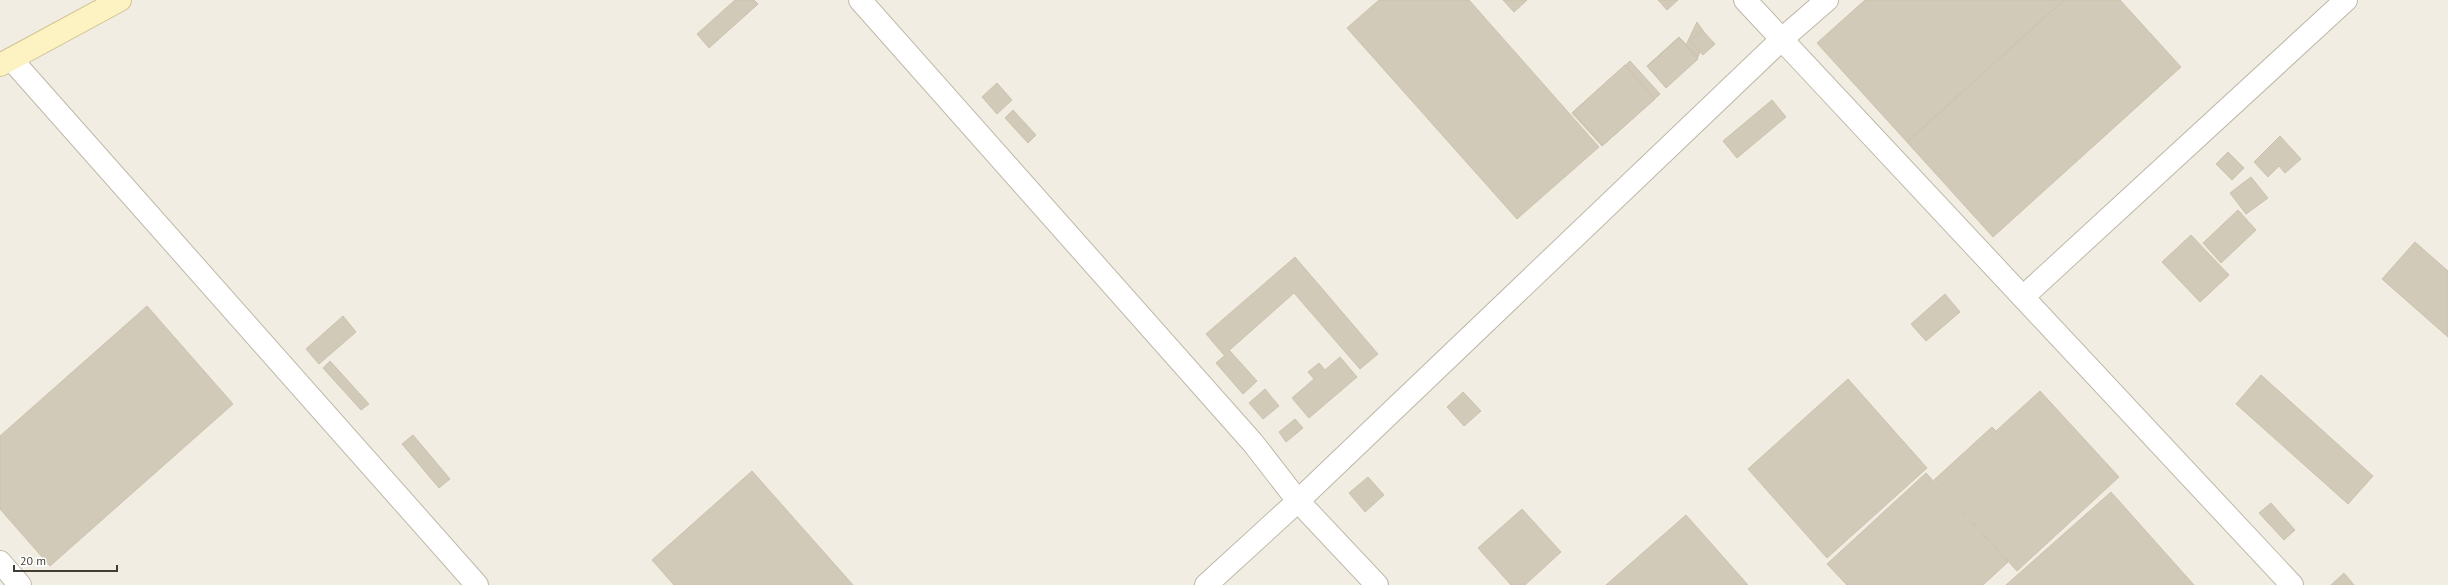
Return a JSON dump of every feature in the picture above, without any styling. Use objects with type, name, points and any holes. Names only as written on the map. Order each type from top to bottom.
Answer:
[{"type":"main road","points":[[5,62],[120,0]]},
{"type":"street","points":[[860,0],[1247,437],[1298,501],[1377,585]]},
{"type":"street","points":[[1745,0],[2292,585]]},
{"type":"street","points":[[1206,585],[1298,501],[1782,39],[1827,0]]},
{"type":"street","points":[[2023,297],[2346,0]]},
{"type":"street","points":[[5,62],[477,585]]},
{"type":"street","points":[[0,562],[20,585]]},
{"type":"building","points":[[735,0],[754,0],[758,4],[709,48],[697,34]]},
{"type":"building","points":[[1379,0],[1469,0],[1599,147],[1517,219],[1347,28]]},
{"type":"building","points":[[1503,0],[1527,0],[1514,12]]},
{"type":"building","points":[[1658,0],[1678,0],[1667,10]]},
{"type":"building","points":[[1865,0],[2064,0],[1907,142],[1817,43]]},
{"type":"building","points":[[2064,0],[2120,0],[2181,67],[1993,237],[1907,142]]},
{"type":"building","points":[[1697,22],[1706,35],[1698,57],[1686,45]]},
{"type":"building","points":[[1702,30],[1715,44],[1703,55],[1690,41]]},
{"type":"building","points":[[1679,37],[1698,57],[1665,86],[1647,66]]},
{"type":"building","points":[[1679,38],[1698,59],[1666,88],[1647,66]]},
{"type":"building","points":[[1630,61],[1660,94],[1602,146],[1572,113]]},
{"type":"building","points":[[1625,65],[1655,99],[1603,145],[1573,112]]},
{"type":"building","points":[[997,83],[1012,100],[997,114],[982,97]]},
{"type":"building","points":[[1772,100],[1786,117],[1737,158],[1723,141]]},
{"type":"building","points":[[1013,110],[1036,135],[1028,143],[1005,118]]},
{"type":"building","points":[[2280,136],[2301,159],[2285,173],[2279,166],[2268,177],[2254,162]]},
{"type":"building","points":[[2228,152],[2244,168],[2232,180],[2216,164]]},
{"type":"building","points":[[2251,177],[2268,198],[2246,214],[2230,193]]},
{"type":"building","points":[[2238,210],[2256,230],[2221,263],[2203,243]]},
{"type":"building","points":[[2191,235],[2229,275],[2200,302],[2162,262]]},
{"type":"building","points":[[2415,242],[2448,271],[2448,337],[2382,279]]},
{"type":"building","points":[[1295,257],[1378,354],[1360,369],[1294,293],[1224,355],[1206,334]]},
{"type":"building","points":[[1945,294],[1960,312],[1926,341],[1911,324]]},
{"type":"building","points":[[147,306],[233,404],[50,566],[0,509],[0,436]]},
{"type":"building","points":[[343,316],[356,332],[319,364],[306,349]]},
{"type":"building","points":[[1230,351],[1257,381],[1243,394],[1216,363]]},
{"type":"building","points":[[1340,357],[1357,377],[1309,418],[1292,398],[1314,379],[1308,372],[1319,363],[1325,370]]},
{"type":"building","points":[[330,361],[369,404],[361,410],[323,368]]},
{"type":"building","points":[[2261,375],[2373,476],[2348,504],[2236,404]]},
{"type":"building","points":[[1848,379],[1927,468],[1827,558],[1748,469]]},
{"type":"building","points":[[1265,389],[1279,406],[1263,419],[1249,403]]},
{"type":"building","points":[[2040,391],[2119,477],[2017,571],[1934,480],[1992,427],[1996,431]]},
{"type":"building","points":[[1463,392],[1481,411],[1464,426],[1447,407]]},
{"type":"building","points":[[1295,419],[1303,428],[1286,442],[1279,432]]},
{"type":"building","points":[[413,435],[450,479],[439,488],[402,444]]},
{"type":"building","points":[[752,471],[853,585],[674,585],[652,560]]},
{"type":"building","points":[[1926,473],[2008,562],[1983,585],[1847,585],[1827,564]]},
{"type":"building","points":[[1368,477],[1384,495],[1365,512],[1349,493]]},
{"type":"building","points":[[2111,492],[2194,585],[2006,585]]},
{"type":"building","points":[[2271,503],[2295,530],[2284,540],[2259,513]]},
{"type":"building","points":[[1522,509],[1561,552],[1525,585],[1511,585],[1478,548]]},
{"type":"building","points":[[1686,515],[1748,585],[1606,585]]},
{"type":"building","points":[[2344,573],[2354,585],[2331,585]]}]
